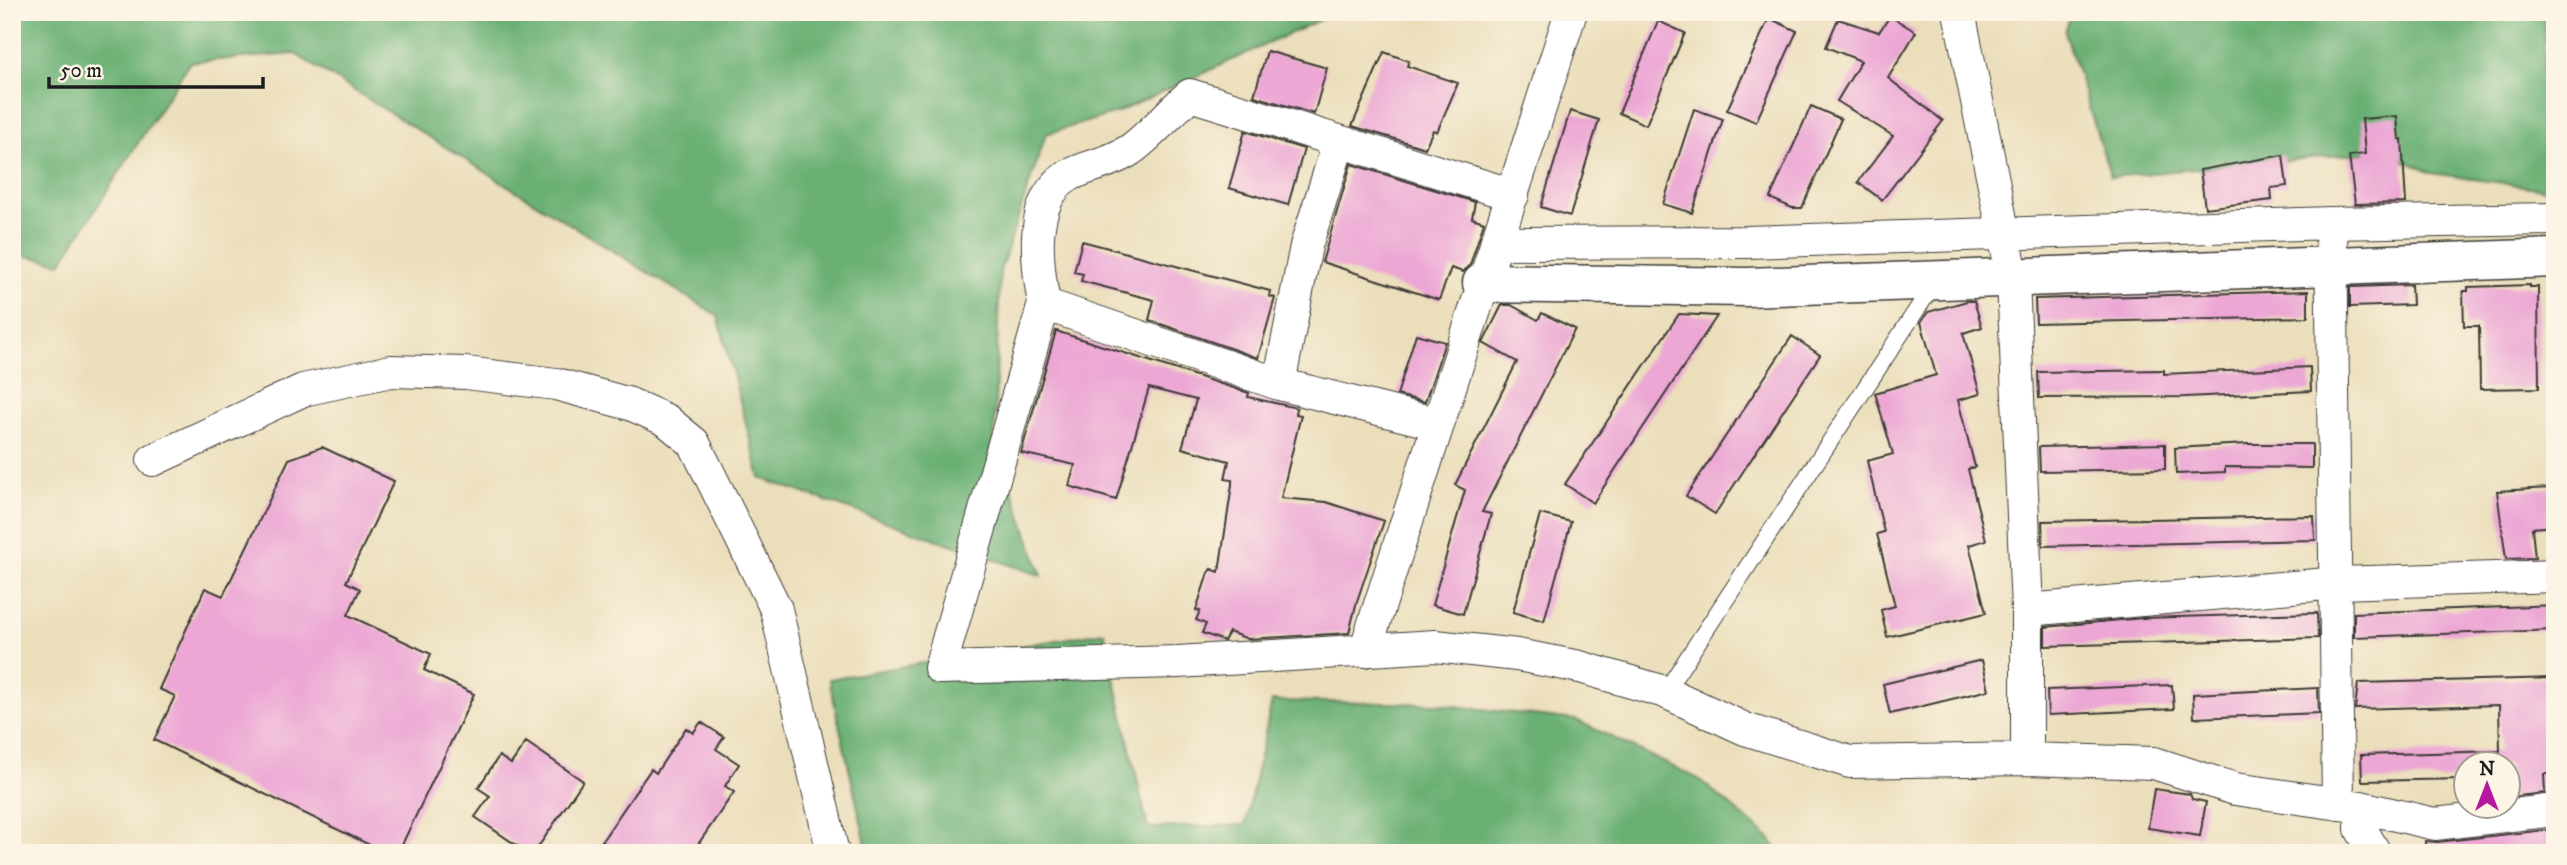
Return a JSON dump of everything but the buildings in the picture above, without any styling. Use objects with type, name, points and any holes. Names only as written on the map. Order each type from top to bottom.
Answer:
[{"type":"street","points":[[1365,651],[1571,12]]},
{"type":"street","points":[[1959,12],[2013,279],[2027,610],[2027,759]]},
{"type":"street","points":[[1513,195],[1189,95],[1131,149],[1099,167],[1072,174],[1055,186],[1041,210],[1038,270],[1044,304],[940,668],[1178,662],[1434,646],[1517,655],[1580,667],[1665,692],[1745,729],[1850,762],[2027,759],[2154,764],[2235,789],[2349,806],[2435,824],[2555,810]]},
{"type":"street","points":[[1279,384],[1307,246],[1339,142]]},
{"type":"street","points":[[1496,243],[1746,242],[2331,223],[2555,219]]},
{"type":"street","points":[[2331,223],[2338,583],[2349,806],[2375,853]]},
{"type":"street","points":[[1746,242],[1747,287]]},
{"type":"street","points":[[1482,283],[1747,287],[2555,258]]},
{"type":"street","points":[[1044,304],[1279,384],[1438,424]]},
{"type":"street","points":[[153,460],[303,390],[391,371],[466,373],[556,384],[630,404],[666,420],[694,443],[776,609],[832,853]]},
{"type":"street","points":[[2027,610],[2338,583],[2555,576]]},
{"type":"lane","points":[[1665,692],[1936,281]]},
{"type":"green space","points":[[12,12],[1337,12],[1116,113],[1046,134],[1000,271],[994,437],[1042,576],[760,478],[718,316],[295,54],[190,62],[61,263],[12,253]]},
{"type":"green space","points":[[2071,12],[2544,12],[2544,189],[2431,173],[2384,151],[2111,177],[2065,32]]},
{"type":"green space","points":[[1104,632],[1148,828],[1245,825],[1272,701],[1438,704],[1576,720],[1699,779],[1771,840],[1778,853],[868,853],[829,679]]}]
